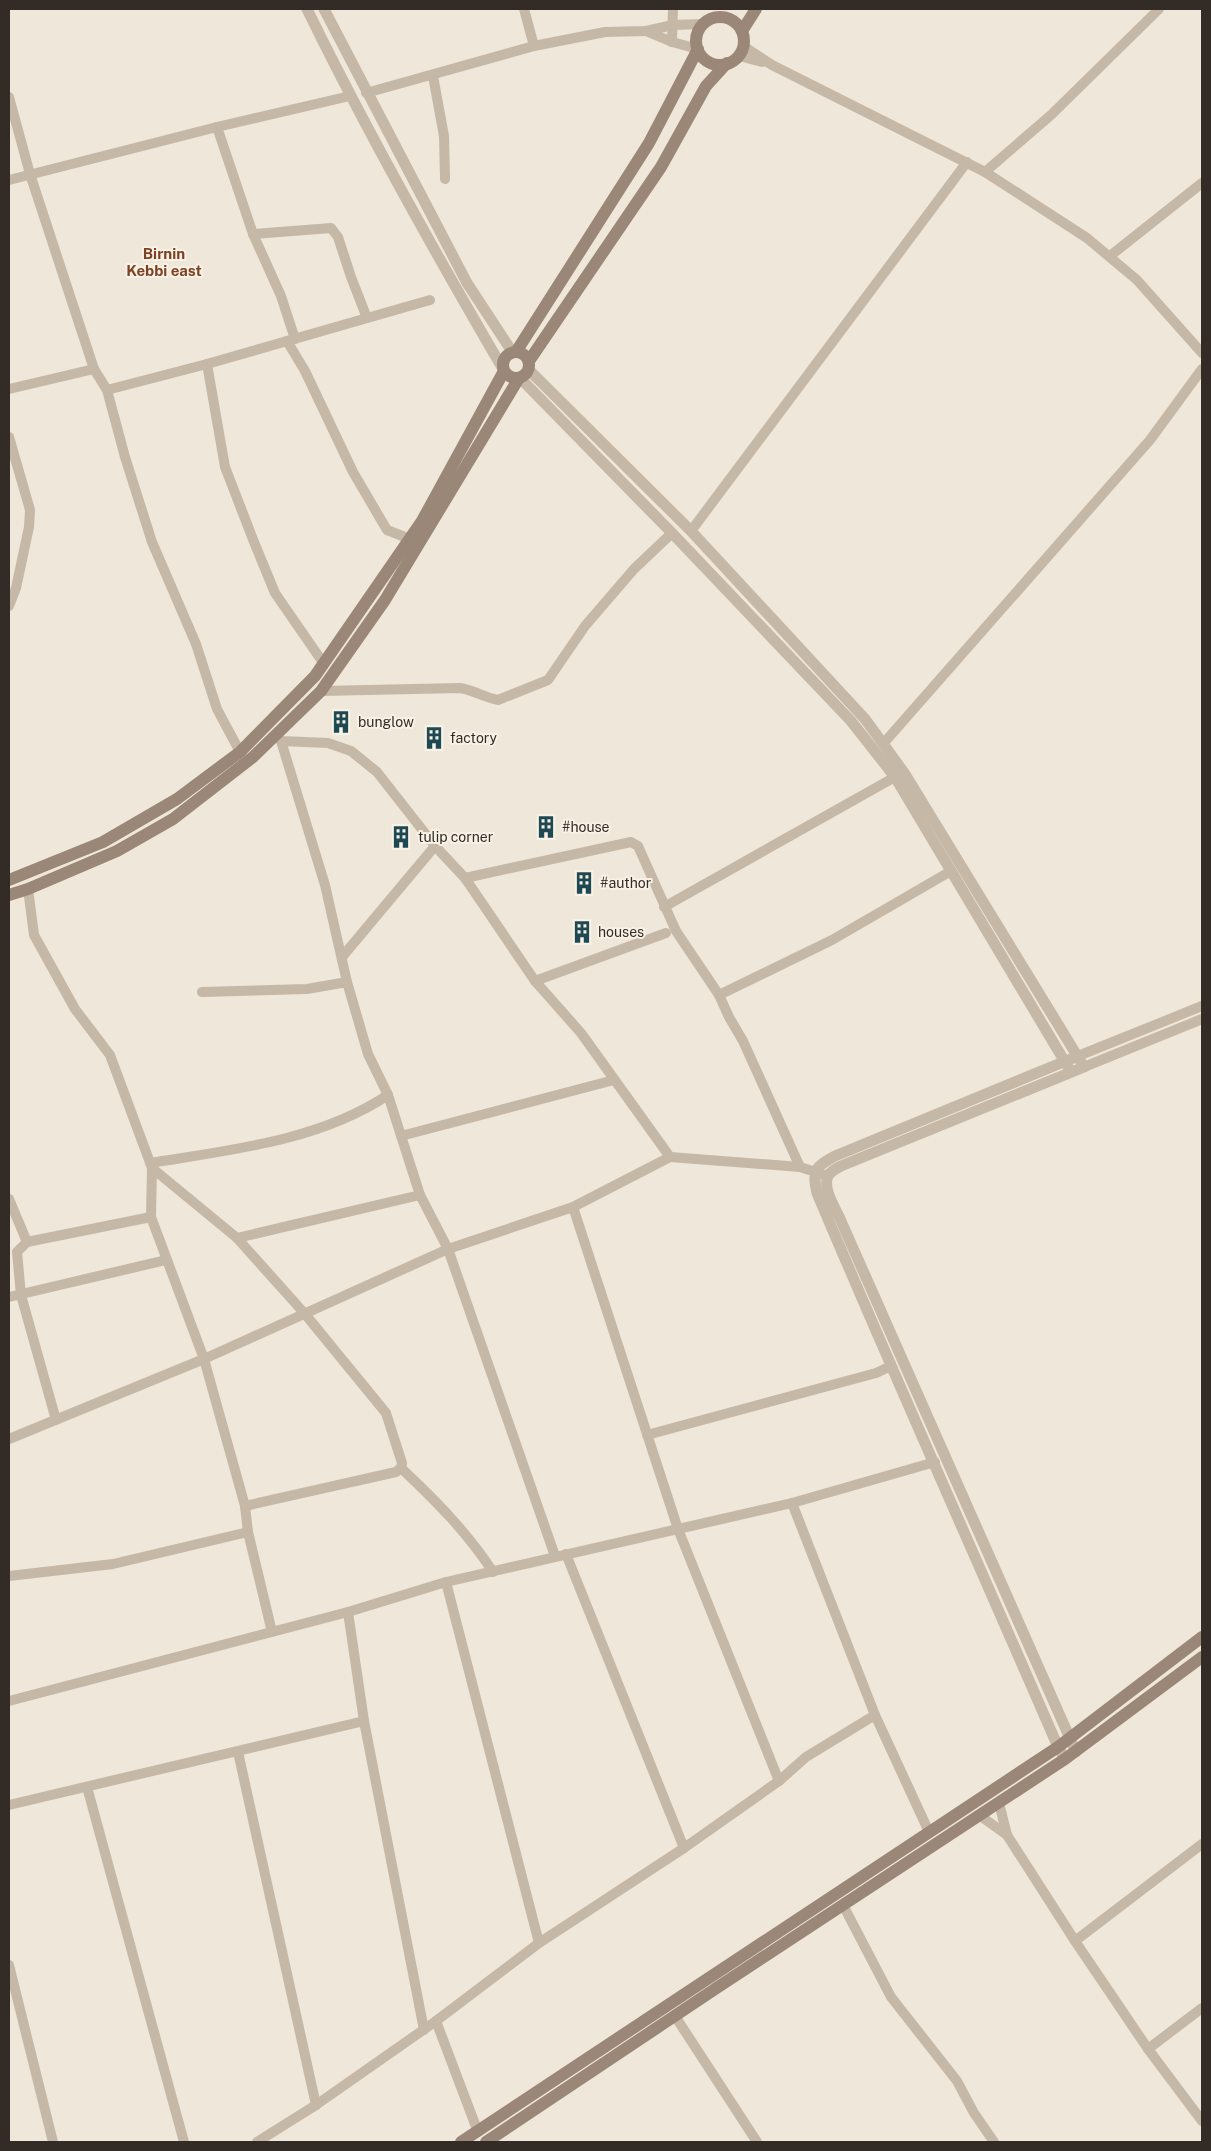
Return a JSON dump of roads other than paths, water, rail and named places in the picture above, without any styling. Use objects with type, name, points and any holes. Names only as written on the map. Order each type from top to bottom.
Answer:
[{"type":"main road","points":[[9,895],[28,889],[117,851],[146,836],[225,780],[278,738],[322,691],[385,600],[524,372],[661,167],[706,86],[741,51],[742,31],[756,9]]},
{"type":"main road","points":[[9,880],[103,842],[143,821],[212,775],[240,752],[316,676],[410,539],[504,370],[505,359],[514,352],[649,143],[698,49],[698,33],[703,24],[724,13],[742,31]]},
{"type":"main road","points":[[698,49],[705,59],[711,62],[727,64]]},
{"type":"main road","points":[[514,352],[524,354],[524,372]]},
{"type":"main road","points":[[504,370],[508,376],[524,372]]},
{"type":"main road","points":[[461,2142],[1058,1747],[1202,1637]]},
{"type":"main road","points":[[486,2142],[1076,1752],[1202,1657]]},
{"type":"street","points":[[307,9],[350,96],[456,288],[504,370]]},
{"type":"street","points":[[324,9],[366,93],[468,283],[514,352]]},
{"type":"street","points":[[524,9],[534,46]]},
{"type":"street","points":[[672,42],[673,9]]},
{"type":"street","points":[[985,172],[1051,115],[1159,9]]},
{"type":"street","points":[[366,93],[433,76],[534,46],[605,32],[646,31],[673,26],[703,24]]},
{"type":"street","points":[[646,31],[672,42],[698,49]]},
{"type":"street","points":[[741,51],[967,162],[1087,238],[1137,280],[1202,353]]},
{"type":"street","points":[[433,76],[444,136],[445,179]]},
{"type":"street","points":[[9,180],[217,127],[350,96]]},
{"type":"street","points":[[9,97],[30,174],[94,369],[107,390],[125,457],[152,542],[196,644],[217,709],[240,752]]},
{"type":"street","points":[[217,127],[252,234],[281,296],[291,340],[305,371],[353,472],[387,530],[410,539]]},
{"type":"street","points":[[691,531],[967,162]]},
{"type":"street","points":[[1110,256],[1202,183]]},
{"type":"street","points":[[252,234],[332,228],[338,237],[367,318]]},
{"type":"street","points":[[107,390],[207,364],[430,300]]},
{"type":"street","points":[[207,364],[225,467],[251,534],[275,593],[324,664]]},
{"type":"street","points":[[9,389],[94,369]]},
{"type":"street","points":[[883,744],[1150,440],[1202,369]]},
{"type":"street","points":[[524,372],[691,531],[865,719],[905,774],[1084,1067]]},
{"type":"street","points":[[524,372],[672,533],[851,721],[895,777],[1068,1067]]},
{"type":"street","points":[[9,437],[30,510],[29,526],[16,588],[9,606]]},
{"type":"street","points":[[322,691],[460,688],[470,689],[491,699],[498,700],[548,680],[585,626],[634,569],[672,533]]},
{"type":"street","points":[[670,1157],[581,1033],[535,980],[465,878],[435,846],[377,772],[351,751],[328,742],[278,738],[325,885],[347,982],[368,1054],[388,1095],[420,1194],[448,1249],[561,1555],[684,1848]]},
{"type":"street","points":[[664,907],[895,777]]},
{"type":"street","points":[[465,878],[631,842],[638,846],[676,931],[719,995],[747,1049],[800,1167]]},
{"type":"street","points":[[342,957],[435,846]]},
{"type":"street","points":[[719,995],[832,940],[951,871]]},
{"type":"street","points":[[28,889],[34,934],[75,1009],[110,1055],[151,1166],[152,1217],[166,1260],[204,1359],[245,1506],[248,1532],[272,1632]]},
{"type":"street","points":[[535,980],[666,932]]},
{"type":"street","points":[[202,992],[307,989],[347,982]]},
{"type":"street","points":[[828,1176],[841,1166],[1068,1067],[1078,1056],[1202,1006]]},
{"type":"street","points":[[1065,1759],[1058,1747],[935,1462],[927,1430],[891,1366],[817,1193],[814,1177],[815,1171],[817,1167],[834,1156],[1068,1067],[1084,1067],[1202,1019]]},
{"type":"street","points":[[401,1136],[614,1080]]},
{"type":"street","points":[[151,1166],[274,1142],[365,1110],[388,1095]]},
{"type":"street","points":[[9,1439],[204,1359],[448,1249],[573,1206],[670,1157],[800,1167],[828,1176]]},
{"type":"street","points":[[151,1166],[236,1238],[305,1314],[386,1413],[402,1463],[401,1468],[396,1472],[245,1506]]},
{"type":"street","points":[[828,1176],[828,1189],[927,1430],[1076,1752]]},
{"type":"street","points":[[236,1238],[420,1194]]},
{"type":"street","points":[[9,1199],[27,1242]]},
{"type":"street","points":[[573,1206],[678,1528],[779,1781]]},
{"type":"street","points":[[56,1420],[21,1295],[13,1253],[27,1242],[152,1217]]},
{"type":"street","points":[[9,1297],[166,1260]]},
{"type":"street","points":[[647,1435],[876,1372],[891,1366]]},
{"type":"street","points":[[9,1700],[348,1612],[446,1582],[792,1503],[935,1462]]},
{"type":"street","points":[[401,1468],[440,1505],[479,1550],[492,1572]]},
{"type":"street","points":[[792,1503],[875,1715],[929,1832]]},
{"type":"street","points":[[9,1576],[113,1564],[248,1532]]},
{"type":"street","points":[[446,1582],[539,1943]]},
{"type":"street","points":[[348,1612],[364,1721],[424,2030]]},
{"type":"street","points":[[257,2142],[316,2105],[424,2030],[539,1943],[684,1848],[779,1781],[806,1757],[875,1715]]},
{"type":"street","points":[[9,1805],[364,1721]]},
{"type":"street","points":[[238,1752],[316,2105]]},
{"type":"street","points":[[87,1787],[184,2142]]},
{"type":"street","points":[[999,1803],[1007,1835],[1074,1941],[1148,2049],[1202,2121]]},
{"type":"street","points":[[979,1815],[1007,1835]]},
{"type":"street","points":[[1074,1941],[1202,1844]]},
{"type":"street","points":[[844,1905],[891,1997],[957,2081],[974,2113],[994,2142]]},
{"type":"street","points":[[9,1966],[53,2142]]},
{"type":"street","points":[[1148,2049],[1202,2008]]},
{"type":"street","points":[[675,2016],[757,2142]]},
{"type":"street","points":[[436,2021],[478,2132]]},
{"type":"place","name":"bunglow","points":[[341,722]]},
{"type":"place","name":"factory","points":[[434,738]]},
{"type":"place","name":"#house","points":[[546,827]]},
{"type":"place","name":"tulip corner","points":[[401,837]]},
{"type":"place","name":"#author","points":[[584,883]]},
{"type":"place","name":"houses","points":[[582,932]]},
{"type":"district","name":"Birnin Kebbi east","points":[[164,262]]}]
